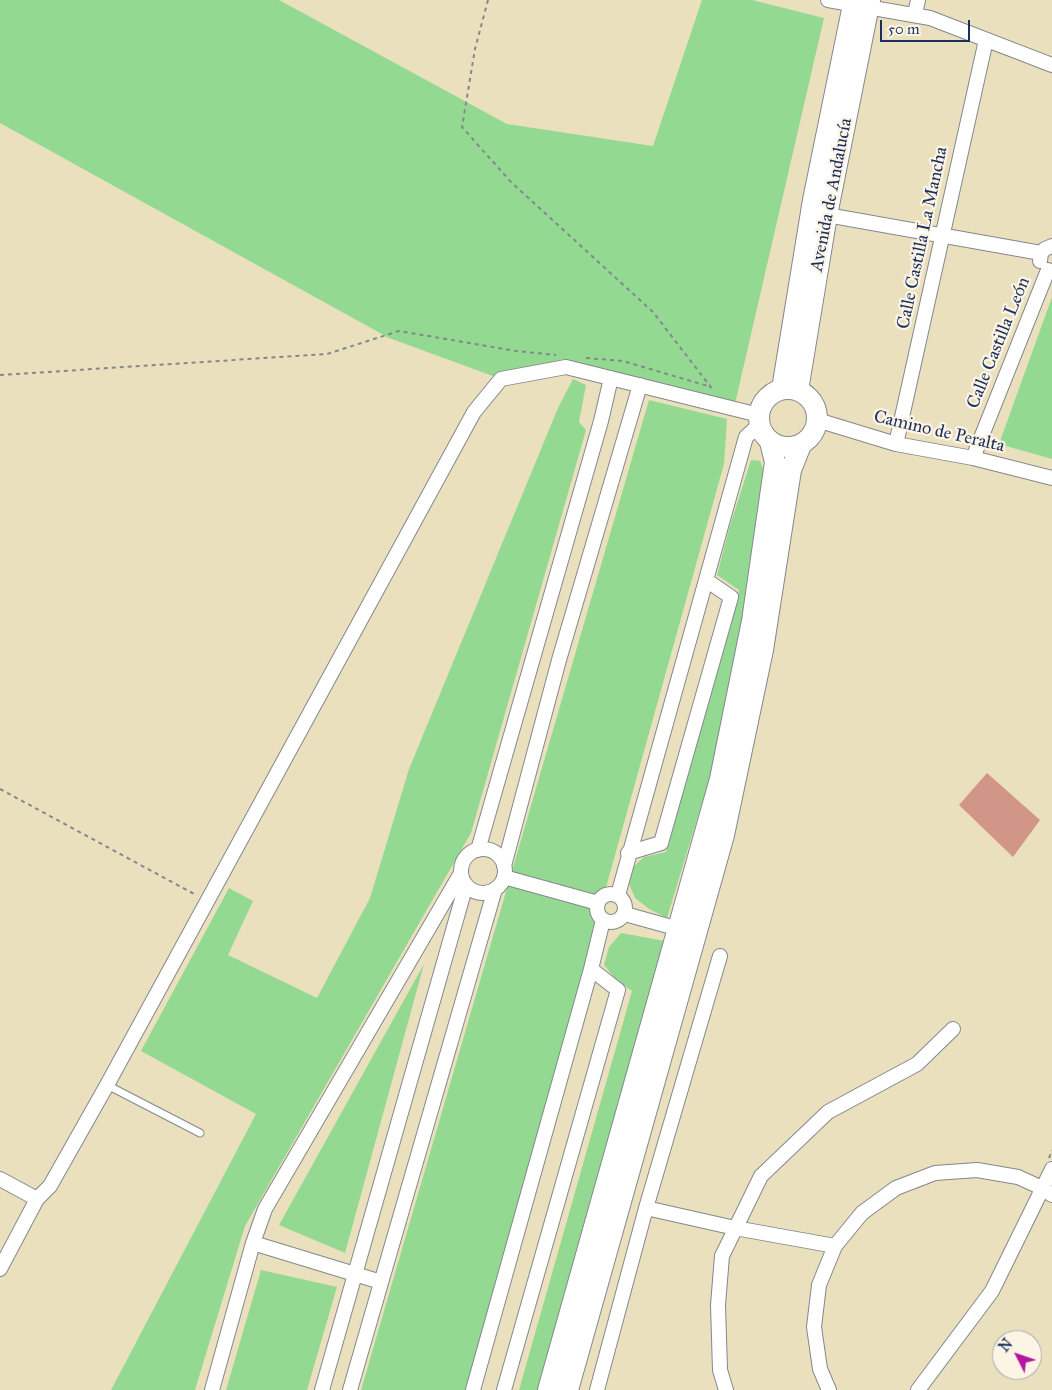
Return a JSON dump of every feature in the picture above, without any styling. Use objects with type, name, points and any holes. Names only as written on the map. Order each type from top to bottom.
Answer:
[{"type":"street","points":[[828,0],[861,3],[915,14],[1052,65]]},
{"type":"street","points":[[915,14],[918,0]]},
{"type":"street","name":"Avenida de Andalucía","points":[[790,390],[827,215],[861,3]]},
{"type":"street","name":"Avenida de Andalucía","points":[[790,390],[813,200],[861,3]]},
{"type":"street","name":"Calle Castilla La Mancha","points":[[896,444],[986,40]]},
{"type":"street","points":[[827,215],[942,236],[1046,250],[1040,262],[1050,270]]},
{"type":"street","name":"Calle Castilla León","points":[[973,458],[1050,270]]},
{"type":"street","points":[[0,1269],[37,1200],[50,1186],[107,1085],[474,412],[501,378],[566,367],[640,385],[759,420],[770,442],[775,462],[752,621],[720,779],[548,1390]]},
{"type":"street","points":[[322,1390],[464,879],[466,858],[478,850],[601,421],[611,378]]},
{"type":"street","points":[[350,1390],[495,890],[504,872],[562,650],[640,385]]},
{"type":"street","points":[[568,1390],[724,835],[763,650],[791,470],[801,445],[815,430],[817,420],[812,402],[790,390],[766,398],[759,420],[746,436],[628,853],[618,895]]},
{"type":"street","name":"Camino de Peralta","points":[[817,420],[896,444],[973,458],[1052,478]]},
{"type":"street","points":[[770,442],[785,448],[801,445]]},
{"type":"street","points":[[628,853],[661,843],[731,597],[706,580]]},
{"type":"street","points":[[478,850],[492,852],[499,856],[504,872]]},
{"type":"street","points":[[504,872],[598,904]]},
{"type":"street","points":[[464,879],[476,892],[483,893],[495,890]]},
{"type":"street","points":[[212,1390],[252,1243],[265,1209],[464,879]]},
{"type":"street","points":[[605,895],[618,895],[625,903],[625,914],[618,921],[612,923],[603,920],[598,914],[598,904],[605,895]]},
{"type":"street","points":[[625,914],[678,929]]},
{"type":"street","points":[[473,1390],[603,920]]},
{"type":"street","points":[[597,1390],[646,1208],[720,956]]},
{"type":"street","points":[[504,1390],[618,990],[591,969]]},
{"type":"street","points":[[726,1390],[720,1370],[718,1305],[722,1256],[761,1176],[828,1112],[917,1064],[953,1029]]},
{"type":"street","points":[[918,1390],[992,1291],[1047,1191],[1050,1164]]},
{"type":"street","points":[[829,1390],[820,1370],[814,1327],[819,1285],[835,1246],[862,1213],[896,1188],[935,1173],[977,1170],[1018,1177],[1047,1191]]},
{"type":"street","points":[[0,1179],[37,1200]]},
{"type":"street","points":[[646,1208],[735,1228],[835,1246]]},
{"type":"street","points":[[252,1243],[381,1282]]},
{"type":"lane","points":[[107,1085],[200,1133]]},
{"type":"path","points":[[488,0],[475,49],[462,127],[511,182],[653,312],[708,386],[714,391]]},
{"type":"path","points":[[0,376],[327,354],[399,331],[516,351],[565,356]]},
{"type":"path","points":[[584,358],[623,361],[708,386]]},
{"type":"path","points":[[0,789],[207,901]]},
{"type":"path","points":[[1050,1164],[1052,1150]]},
{"type":"green space","points":[[0,0],[279,0],[507,124],[653,146],[702,0],[752,0],[824,18],[734,408],[566,367],[501,379],[389,338],[0,123]]},
{"type":"green space","points":[[1052,297],[1052,459],[999,444]]},
{"type":"green space","points":[[573,379],[586,385],[579,422],[586,430],[471,833],[245,1226],[195,1390],[111,1390],[256,1114],[141,1051],[229,888],[253,901],[228,955],[317,998],[370,898],[409,769],[558,408]]},
{"type":"green space","points":[[649,400],[727,419],[724,464],[466,1390],[361,1390]]},
{"type":"green space","points":[[751,460],[760,461],[765,474],[746,608],[715,760],[667,918],[649,909],[635,898],[629,884],[633,867],[644,857],[666,852],[739,590],[717,575],[729,529]]},
{"type":"green space","points":[[621,933],[665,941],[540,1390],[519,1390],[632,991],[618,982],[604,965],[609,947]]},
{"type":"green space","points":[[424,964],[345,1253],[279,1225]]},
{"type":"green space","points":[[261,1270],[337,1287],[307,1390],[226,1390]]},
{"type":"building","points":[[987,773],[1040,820],[1013,857],[959,805]]}]
